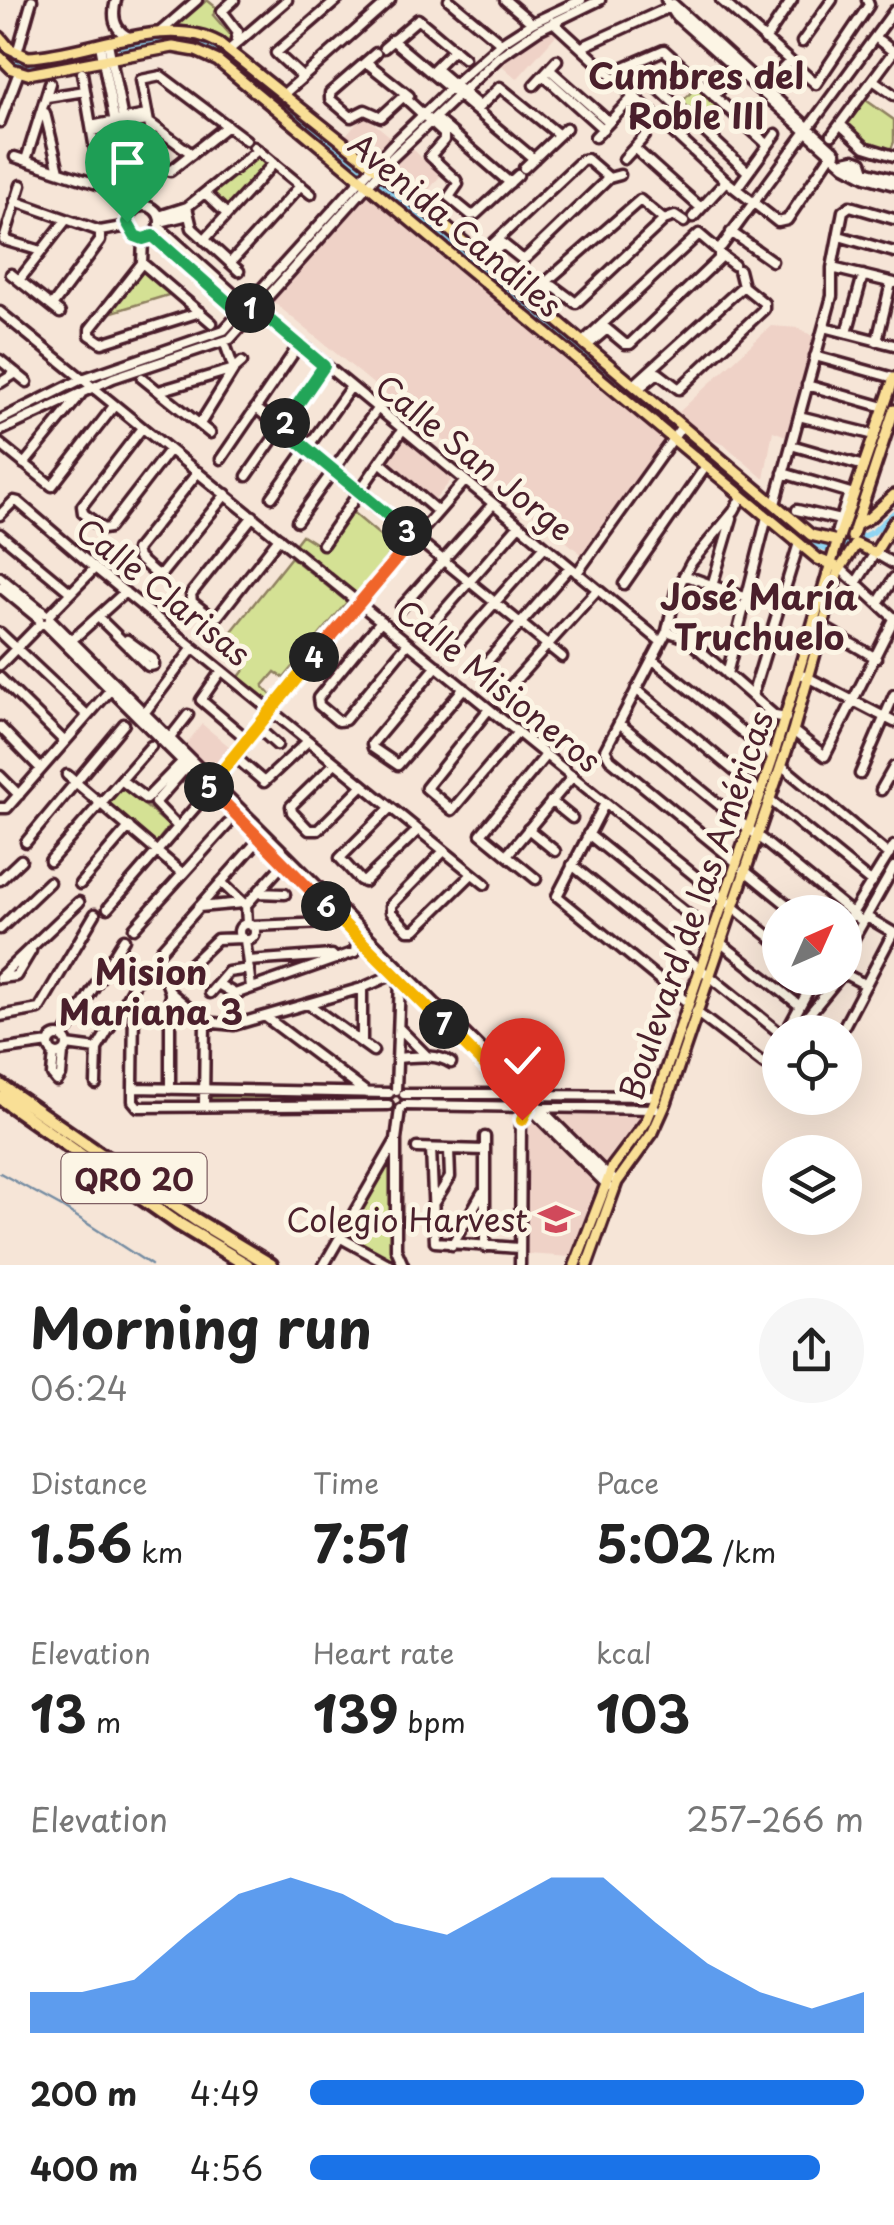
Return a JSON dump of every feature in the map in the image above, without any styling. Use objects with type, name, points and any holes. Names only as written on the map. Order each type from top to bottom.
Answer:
[{"type":"highway","name":"QRO 20","points":[[0,1085],[196,1220],[271,1265]]},
{"type":"highway","name":"QRO 20","points":[[0,1098],[177,1223],[247,1265]]},
{"type":"main road","name":"Avenida Candiles","points":[[19,72],[38,72],[134,38],[160,33],[197,34],[227,48],[636,387],[706,466],[799,543],[836,567]]},
{"type":"main road","points":[[0,37],[17,53]]},
{"type":"main road","name":"Avenida Candiles","points":[[17,53],[34,57],[173,47],[205,54],[229,69],[678,432],[811,534],[838,535],[848,555]]},
{"type":"main road","points":[[0,57],[19,72]]},
{"type":"main road","name":"Boulevard de las Américas","points":[[658,1109],[657,1096],[688,1003],[720,942],[728,902],[752,831],[782,765],[803,675],[836,567],[854,551],[856,525],[894,378]]},
{"type":"main road","name":"Boulevard de las Américas","points":[[765,796],[786,718],[822,626],[836,567],[838,535],[874,434],[889,408]]},
{"type":"main road","points":[[856,525],[870,518],[894,494]]},
{"type":"main road","points":[[838,535],[874,553],[894,522]]},
{"type":"main road","name":"Boulevard de las Américas","points":[[575,1265],[612,1183],[658,1109],[696,1012],[711,933],[728,902]]},
{"type":"main road","name":"Boulevard de las Américas","points":[[588,1265],[612,1183]]},
{"type":"street","points":[[17,53],[32,0]]},
{"type":"street","points":[[116,0],[115,22],[122,34],[134,38]]},
{"type":"street","points":[[160,33],[197,0]]},
{"type":"street","points":[[227,48],[239,34],[222,11],[234,0]]},
{"type":"street","points":[[227,48],[287,0]]},
{"type":"street","points":[[299,75],[276,56],[277,50],[337,0]]},
{"type":"street","points":[[282,91],[390,0]]},
{"type":"street","points":[[505,0],[535,26]]},
{"type":"street","points":[[544,0],[552,18],[582,47],[726,181],[778,222],[783,222],[832,152]]},
{"type":"street","points":[[552,18],[581,0]]},
{"type":"street","points":[[0,432],[88,388],[222,344],[377,169],[501,42],[600,0]]},
{"type":"street","points":[[721,0],[816,84],[869,5],[867,0]]},
{"type":"street","points":[[765,40],[792,0]]},
{"type":"street","points":[[802,42],[832,0]]},
{"type":"street","points":[[452,1],[501,42]]},
{"type":"street","points":[[582,47],[669,2],[676,16],[856,173],[894,182]]},
{"type":"street","points":[[585,344],[606,329],[630,344],[721,250],[752,202],[894,11]]},
{"type":"street","points":[[405,96],[381,117],[364,110],[351,117],[330,99],[330,93],[418,19],[464,58]]},
{"type":"street","points":[[456,90],[535,26]]},
{"type":"street","points":[[392,40],[433,70],[534,159]]},
{"type":"street","points":[[832,135],[894,51],[880,41]]},
{"type":"street","points":[[433,70],[454,50]]},
{"type":"street","points":[[622,68],[664,50],[768,145]]},
{"type":"street","points":[[106,51],[136,208],[128,227]]},
{"type":"street","points":[[534,85],[557,60]]},
{"type":"street","points":[[366,62],[510,183]]},
{"type":"street","points":[[764,88],[789,62]]},
{"type":"street","points":[[632,64],[748,172]]},
{"type":"street","points":[[739,69],[806,130]]},
{"type":"street","points":[[714,96],[739,69]]},
{"type":"street","points":[[0,122],[19,72]]},
{"type":"street","points":[[546,72],[606,125]]},
{"type":"street","points":[[82,73],[101,185]]},
{"type":"street","points":[[227,126],[170,171],[157,165],[141,80],[161,76],[227,126],[253,146],[312,194]]},
{"type":"street","points":[[873,80],[894,95]]},
{"type":"street","points":[[26,160],[50,84]]},
{"type":"street","points":[[0,85],[12,89]]},
{"type":"street","points":[[428,116],[445,136],[431,152],[431,158],[456,180],[449,197],[470,215],[510,183],[562,131],[500,87],[478,108]]},
{"type":"street","points":[[47,97],[85,91]]},
{"type":"street","points":[[594,136],[635,95]]},
{"type":"street","points":[[44,109],[60,171]]},
{"type":"street","points":[[92,129],[147,118]]},
{"type":"street","points":[[147,118],[192,154]]},
{"type":"street","points":[[840,124],[865,147],[893,153]]},
{"type":"street","points":[[739,185],[776,134]]},
{"type":"street","points":[[624,159],[645,136]]},
{"type":"street","points":[[200,312],[102,343],[88,332],[142,263],[148,237],[159,222],[188,211],[253,146]]},
{"type":"street","points":[[857,163],[865,147]]},
{"type":"street","points":[[634,148],[702,208]]},
{"type":"street","points":[[832,152],[894,182]]},
{"type":"street","points":[[15,156],[116,190]]},
{"type":"street","points":[[483,257],[582,160],[587,159],[609,178]]},
{"type":"street","points":[[204,240],[274,163]]},
{"type":"street","points":[[483,257],[502,244],[526,258],[609,178],[620,175]]},
{"type":"street","points":[[689,222],[726,181]]},
{"type":"street","points":[[20,185],[4,240],[41,251]]},
{"type":"street","points":[[230,263],[301,185]]},
{"type":"street","points":[[532,299],[640,200],[640,189]]},
{"type":"street","points":[[205,193],[228,214]]},
{"type":"street","points":[[640,200],[664,220]]},
{"type":"street","points":[[15,201],[101,234],[128,227],[148,237],[250,311]]},
{"type":"street","points":[[774,504],[832,296],[832,268],[843,211],[847,207],[894,219]]},
{"type":"street","points":[[136,208],[151,208],[159,222],[250,311]]},
{"type":"street","points":[[188,211],[190,227],[238,271]]},
{"type":"street","points":[[532,299],[553,286],[576,303],[664,220],[675,216],[689,222],[721,250],[736,268],[743,286],[764,304],[764,310],[680,389],[658,373],[636,387]]},
{"type":"street","points":[[60,314],[16,277],[66,220]]},
{"type":"street","points":[[731,232],[772,262]]},
{"type":"street","points":[[52,306],[101,234]]},
{"type":"street","points":[[585,344],[699,234]]},
{"type":"street","points":[[838,236],[894,252]]},
{"type":"street","points":[[142,263],[212,323]]},
{"type":"street","points":[[832,268],[892,283],[877,341]]},
{"type":"street","points":[[847,332],[863,275]]},
{"type":"street","points":[[636,387],[743,286]]},
{"type":"street","points":[[0,420],[82,379],[218,333],[250,311]]},
{"type":"street","name":"Calle San Jorge","points":[[250,311],[403,429],[660,641]]},
{"type":"street","name":"Calle Misioneros","points":[[0,312],[88,388],[226,494],[762,931]]},
{"type":"street","points":[[824,327],[894,345]]},
{"type":"street","points":[[218,333],[232,369]]},
{"type":"street","points":[[221,460],[299,346]]},
{"type":"street","points":[[815,356],[894,378]]},
{"type":"street","points":[[0,360],[27,382]]},
{"type":"street","points":[[159,392],[232,369],[242,362]]},
{"type":"street","points":[[247,476],[324,366]]},
{"type":"street","points":[[200,424],[232,369]]},
{"type":"street","points":[[0,383],[16,373]]},
{"type":"street","points":[[142,378],[210,433]]},
{"type":"street","points":[[807,385],[889,408]]},
{"type":"street","points":[[24,464],[88,388]]},
{"type":"street","points":[[272,498],[350,388]]},
{"type":"street","points":[[0,444],[52,486],[114,406]]},
{"type":"street","points":[[256,408],[562,657]]},
{"type":"street","points":[[297,520],[377,409]]},
{"type":"street","points":[[798,416],[874,434]]},
{"type":"street","points":[[142,428],[82,506],[83,513],[103,529],[109,528],[170,450]]},
{"type":"street","points":[[323,544],[403,429]]},
{"type":"street","points":[[479,671],[574,570],[678,432]]},
{"type":"street","points":[[791,445],[864,466]]},
{"type":"street","points":[[380,462],[437,511]]},
{"type":"street","points":[[624,584],[706,466]]},
{"type":"street","points":[[198,472],[136,550],[138,558],[156,574],[163,572],[226,494]]},
{"type":"street","points":[[783,474],[852,494]]},
{"type":"street","points":[[108,908],[359,603],[465,481]]},
{"type":"street","name":"Boulevard de las Américas","points":[[838,535],[852,494]]},
{"type":"street","points":[[712,586],[742,496]]},
{"type":"street","name":"Calle Clarisas","points":[[0,515],[18,502],[484,884]]},
{"type":"street","points":[[400,608],[493,504]]},
{"type":"street","points":[[797,510],[838,535]]},
{"type":"street","points":[[734,511],[691,562],[676,591],[667,630],[606,755],[775,895]]},
{"type":"street","points":[[252,516],[190,594],[192,602],[211,617],[218,616],[279,538]]},
{"type":"street","points":[[727,674],[767,516]]},
{"type":"street","points":[[427,630],[519,526]]},
{"type":"street","points":[[0,534],[70,592]]},
{"type":"street","points":[[752,696],[799,543]]},
{"type":"street","points":[[452,651],[545,546]]},
{"type":"street","points":[[856,582],[874,553],[894,564]]},
{"type":"street","points":[[792,731],[826,756],[894,618],[836,567]]},
{"type":"street","points":[[0,665],[94,568]]},
{"type":"street","points":[[684,576],[748,598]]},
{"type":"street","points":[[0,578],[187,761]]},
{"type":"street","points":[[878,603],[894,578]]},
{"type":"street","points":[[0,587],[72,640],[170,738],[209,789],[526,1094],[612,1183]]},
{"type":"street","points":[[504,693],[597,590]]},
{"type":"street","points":[[72,640],[125,592]]},
{"type":"street","points":[[98,617],[122,638]]},
{"type":"street","points":[[381,621],[318,698],[319,706],[342,722],[408,643]]},
{"type":"street","points":[[822,626],[876,658]]},
{"type":"street","points":[[667,630],[686,638],[775,716],[786,718]]},
{"type":"street","points":[[0,633],[87,715]]},
{"type":"street","points":[[144,712],[193,648]]},
{"type":"street","points":[[652,659],[773,757]]},
{"type":"street","points":[[436,666],[372,744],[373,748],[398,765],[464,688]]},
{"type":"street","points":[[221,671],[201,700],[248,740]]},
{"type":"street","points":[[803,675],[894,722]]},
{"type":"street","points":[[0,678],[64,740]]},
{"type":"street","points":[[0,808],[6,808],[111,689]]},
{"type":"street","points":[[636,689],[872,883]]},
{"type":"street","points":[[860,774],[894,696]]},
{"type":"street","points":[[489,709],[426,788],[450,810],[518,732]]},
{"type":"street","points":[[170,738],[188,715]]},
{"type":"street","points":[[619,722],[831,895]]},
{"type":"street","points":[[26,842],[124,724]]},
{"type":"street","points":[[258,727],[277,745]]},
{"type":"street","points":[[0,728],[41,768]]},
{"type":"street","points":[[234,756],[264,782],[308,741]]},
{"type":"street","points":[[50,862],[151,746]]},
{"type":"street","points":[[536,879],[480,834],[546,754]]},
{"type":"street","points":[[121,780],[146,799],[187,761]]},
{"type":"street","points":[[177,826],[155,803],[187,761]]},
{"type":"street","points":[[335,763],[292,806],[292,812],[310,830],[318,830],[362,786]]},
{"type":"street","points":[[782,765],[891,851],[862,899]]},
{"type":"street","points":[[882,790],[894,766]]},
{"type":"street","points":[[67,775],[182,873]]},
{"type":"street","points":[[0,776],[19,794]]},
{"type":"street","points":[[507,855],[572,776]]},
{"type":"street","points":[[551,802],[572,818]]},
{"type":"street","points":[[605,803],[557,896],[688,1003]]},
{"type":"street","points":[[390,808],[340,858],[360,880],[364,882],[418,830]]},
{"type":"street","points":[[134,928],[228,824]]},
{"type":"street","points":[[80,884],[129,828]]},
{"type":"street","points":[[528,829],[555,851]]},
{"type":"street","points":[[588,834],[711,933]]},
{"type":"street","points":[[161,950],[255,844]]},
{"type":"street","points":[[444,851],[391,905],[391,912],[408,930],[415,930],[472,874]]},
{"type":"street","points":[[0,880],[21,860]]},
{"type":"street","points":[[199,907],[245,904],[286,860]]},
{"type":"street","points":[[286,860],[528,1108],[612,1183]]},
{"type":"street","points":[[572,864],[762,1016]]},
{"type":"street","points":[[862,924],[894,867]]},
{"type":"street","points":[[0,929],[49,882]]},
{"type":"street","points":[[186,969],[216,939],[254,936],[245,904],[221,882]]},
{"type":"street","points":[[256,894],[284,894]]},
{"type":"street","points":[[2,972],[16,976],[32,946],[79,902]]},
{"type":"street","points":[[70,911],[88,925]]},
{"type":"street","points":[[0,1016],[39,1009],[95,914]]},
{"type":"street","points":[[850,1015],[894,933],[862,918]]},
{"type":"street","points":[[250,925],[327,923]]},
{"type":"street","points":[[62,1047],[124,939]]},
{"type":"street","points":[[244,939],[251,987]]},
{"type":"street","points":[[720,942],[800,1006]]},
{"type":"street","points":[[218,984],[235,994],[356,951],[356,944]]},
{"type":"street","points":[[210,993],[232,970],[248,965],[332,955],[336,959]]},
{"type":"street","points":[[96,1084],[97,1050],[136,982],[148,969],[163,973],[170,992],[170,1089]]},
{"type":"street","points":[[170,992],[204,1022],[234,1026],[397,977]]},
{"type":"street","points":[[397,977],[393,1155],[396,1249],[403,1265]]},
{"type":"street","points":[[862,983],[866,984]]},
{"type":"street","points":[[362,988],[362,1042]]},
{"type":"street","points":[[130,995],[134,1005],[133,1101],[138,1107],[658,1109]]},
{"type":"street","points":[[795,1015],[806,995]]},
{"type":"street","points":[[805,1015],[825,995]]},
{"type":"street","points":[[308,1004],[373,1051]]},
{"type":"street","points":[[696,1012],[762,1062]]},
{"type":"street","points":[[267,1018],[368,1093]]},
{"type":"street","points":[[204,1022],[204,1105]]},
{"type":"street","points":[[398,1028],[428,1057]]},
{"type":"street","points":[[48,1043],[54,1036],[62,1047]]},
{"type":"street","points":[[0,1050],[48,1043],[97,1050]]},
{"type":"street","points":[[397,1058],[428,1057],[450,1064]]},
{"type":"street","points":[[133,1088],[657,1096]]},
{"type":"street","points":[[396,1092],[396,1108]]},
{"type":"street","points":[[520,1265],[522,1120],[528,1108]]},
{"type":"street","points":[[485,1137],[485,1247]]},
{"type":"street","points":[[417,1148],[484,1150]]},
{"type":"street","points":[[431,1149],[435,1242],[519,1248]]},
{"type":"street","points":[[432,1206],[450,1176],[449,1150]]},
{"type":"street","points":[[324,1265],[393,1155]]},
{"type":"street","points":[[452,1245],[484,1189]]},
{"type":"street","points":[[341,1238],[390,1265]]},
{"type":"shaded area","points":[[552,28],[557,34],[517,79],[499,63]]},
{"type":"shaded area","points":[[364,115],[392,138],[375,157],[345,136]]},
{"type":"shaded area","points":[[409,145],[440,176],[421,200],[386,172]]},
{"type":"shaded area","points":[[374,196],[667,441],[585,557],[272,301],[362,198]]},
{"type":"shaded area","points":[[771,326],[799,328],[814,337],[786,436],[773,431],[764,479],[725,445],[707,438],[679,412]]},
{"type":"shaded area","points":[[402,436],[454,477],[433,502],[385,461]]},
{"type":"shaded area","points":[[202,724],[230,747],[210,772],[183,748]]},
{"type":"shaded area","points":[[554,1113],[644,1114],[611,1154],[606,1169]]},
{"type":"shaded area","name":"Colegio Harvest","points":[[529,1116],[598,1184],[571,1257],[527,1254]]},
{"type":"green space","points":[[207,0],[218,9],[213,15],[233,38],[229,43],[204,30],[178,25]]},
{"type":"green space","points":[[698,85],[725,110],[706,130],[679,105]]},
{"type":"green space","points":[[863,98],[894,120],[890,151],[868,146],[844,123]]},
{"type":"green space","points":[[257,155],[266,164],[228,208],[213,192]]},
{"type":"green space","points":[[145,269],[175,293],[109,313]]},
{"type":"green space","points":[[351,511],[395,548],[357,595],[295,544],[302,535],[323,548]]},
{"type":"green space","points":[[291,557],[347,602],[284,678],[275,672],[263,686],[273,697],[268,702],[239,677],[247,666],[221,645]]},
{"type":"green space","points":[[123,787],[169,826],[156,843],[109,803]]},
{"type":"green space","points":[[205,1090],[381,1096],[381,1105],[205,1098]]},
{"type":"green space","points":[[391,1156],[396,1242],[402,1265],[393,1265],[342,1238]]},
{"type":"waterway","points":[[121,48],[179,42],[215,50],[361,168]]},
{"type":"waterway","points":[[0,51],[10,59],[31,65],[87,54]]},
{"type":"waterway","points":[[380,183],[675,427]]},
{"type":"waterway","points":[[688,439],[813,544],[828,550]]},
{"type":"waterway","points":[[862,537],[894,513]]},
{"type":"waterway","points":[[841,545],[848,543]]},
{"type":"waterway","points":[[0,1173],[62,1207],[151,1265]]},
{"type":"place","name":"Colegio Harvest","points":[[556,1219]]},
{"type":"district","name":"Cumbres del Roble III","points":[[696,94]]},
{"type":"district","name":"José María Truchuelo","points":[[759,615]]},
{"type":"district","name":"Mision Mariana 3","points":[[151,990]]},
{"type":"route","points":[[127,222],[135,236],[153,236],[241,314],[248,306],[255,313],[258,310],[324,366],[282,428],[415,537],[209,788],[528,1108],[522,1120]]}]
